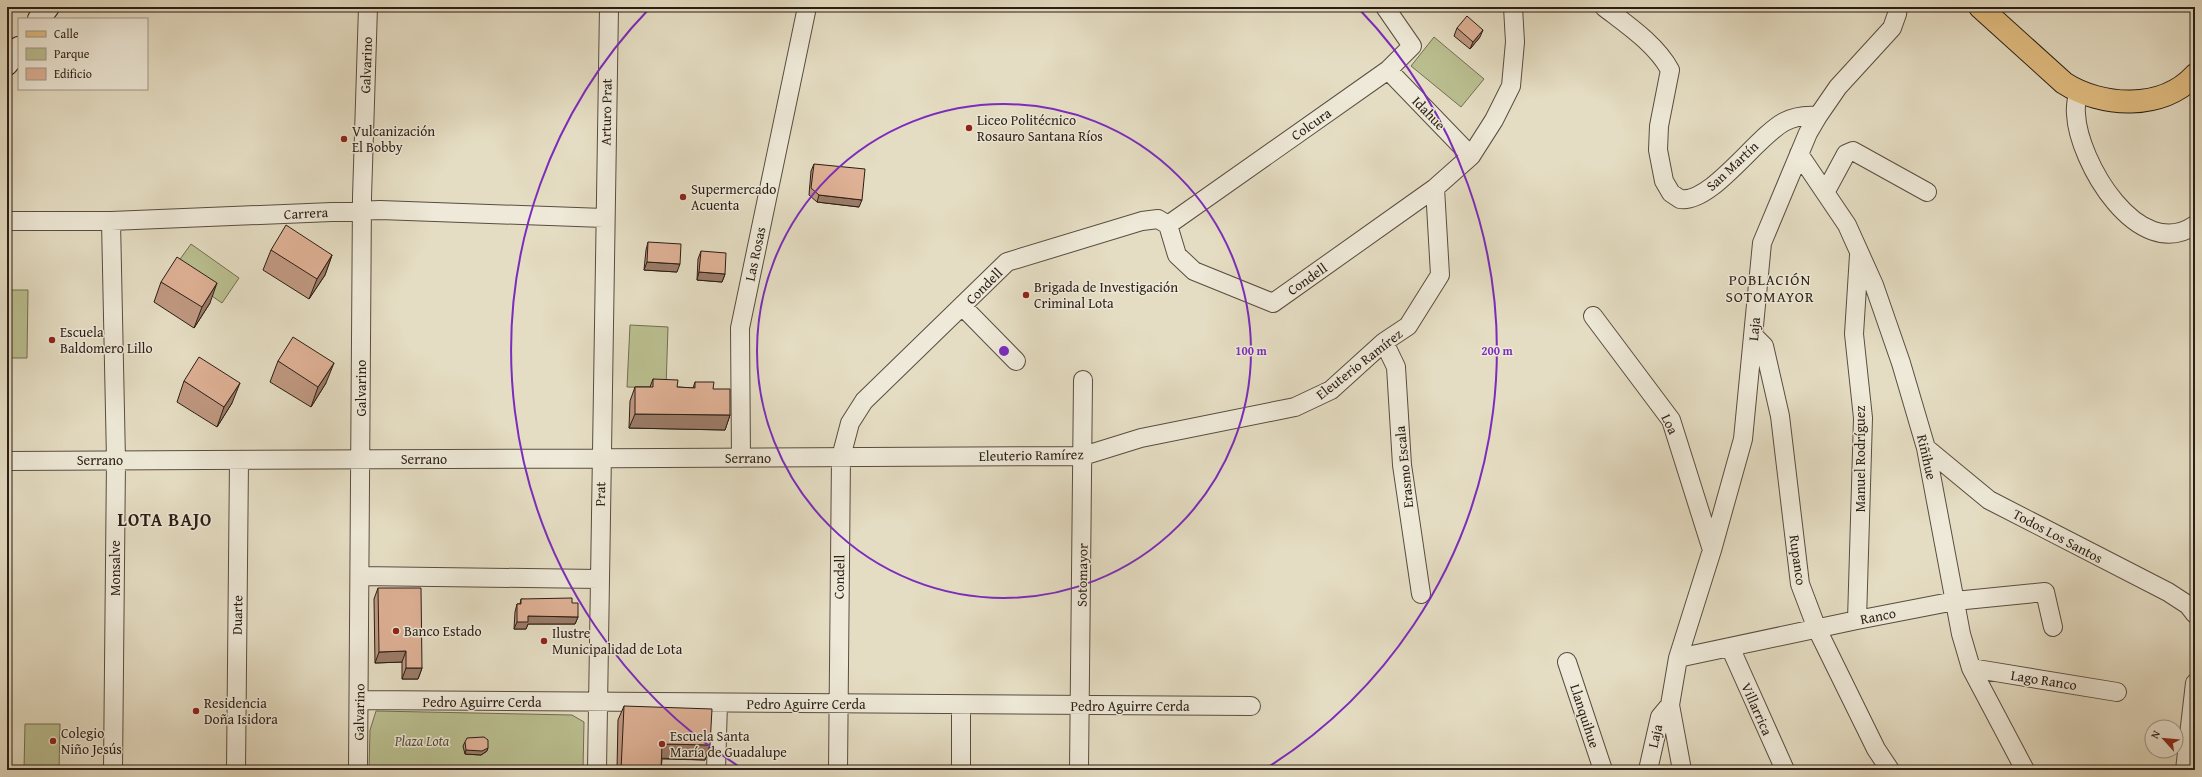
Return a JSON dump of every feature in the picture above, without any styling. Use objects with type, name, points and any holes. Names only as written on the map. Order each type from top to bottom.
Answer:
[{"type":"main road","points":[[40,18],[48,7]]},
{"type":"main road","points":[[1980,7],[2064,83],[2078,92],[2106,101],[2136,101],[2164,94],[2177,88],[2195,75]]},
{"type":"main road","points":[[7,64],[18,49]]},
{"type":"street","name":"Galvarino","points":[[358,770],[360,700],[362,210],[368,7]]},
{"type":"street","name":"Arturo Prat","points":[[604,218],[609,7]]},
{"type":"street","name":"Las Rosas","points":[[741,458],[740,328],[807,7]]},
{"type":"street","name":"Colcura","points":[[1168,225],[1388,70],[1412,46],[1386,7]]},
{"type":"street","points":[[1435,188],[1471,156],[1494,120],[1512,86],[1515,42],[1513,7]]},
{"type":"street","name":"San Martín","points":[[1604,7],[1648,44],[1660,56],[1670,70],[1659,126],[1658,150],[1664,181],[1671,193],[1680,199],[1696,197],[1713,186],[1756,143],[1785,122],[1806,115],[1818,116]]},
{"type":"street","name":"Laja","points":[[1648,770],[1660,718],[1670,705],[1678,658],[1712,550],[1743,439],[1762,243],[1799,154],[1818,116],[1838,87],[1892,28],[1898,7]]},
{"type":"street","name":"Idahue","points":[[1388,70],[1471,156]]},
{"type":"street","points":[[2078,92],[2076,114],[2086,152],[2101,184],[2121,210],[2145,227],[2157,232],[2174,234],[2186,231],[2195,225]]},
{"type":"street","points":[[1826,191],[1846,154],[1853,151],[1927,192]]},
{"type":"street","name":"Riñihue","points":[[1799,154],[1826,191],[1848,225],[1860,250],[1889,329],[1926,448],[1961,634],[1971,668],[2025,770]]},
{"type":"street","name":"Condell","points":[[838,770],[837,704],[840,457],[850,423],[864,401],[963,307],[1007,262],[1142,221],[1158,219],[1168,225],[1177,255],[1194,271],[1273,303],[1435,188]]},
{"type":"street","name":"Eleuterio Ramírez","points":[[840,457],[1083,456],[1141,438],[1283,411],[1301,405],[1330,390],[1384,342],[1408,326],[1440,275],[1435,188]]},
{"type":"street","name":"Carrera","points":[[7,221],[111,221],[362,210],[604,218]]},
{"type":"street","name":"Prat","points":[[597,770],[604,218]]},
{"type":"street","name":"Monsalve","points":[[111,221],[116,460],[113,770]]},
{"type":"street","name":"Manuel Rodríguez","points":[[1857,620],[1863,418],[1854,334],[1860,250]]},
{"type":"street","points":[[963,307],[1016,361]]},
{"type":"street","name":"Loa","points":[[1593,316],[1671,420],[1712,550]]},
{"type":"street","name":"Rupanco","points":[[1754,336],[1764,346],[1780,416],[1800,584],[1817,629],[1876,750],[1890,770]]},
{"type":"street","name":"Erasmo Escala","points":[[1384,342],[1396,367],[1402,465],[1421,594]]},
{"type":"street","name":"Sotomayor","points":[[1079,770],[1083,380]]},
{"type":"street","name":"Todos Los Santos","points":[[1926,448],[1990,500],[2168,592],[2188,605],[2195,614]]},
{"type":"street","name":"Serrano","points":[[7,461],[840,457]]},
{"type":"street","name":"Duarte","points":[[236,770],[239,460]]},
{"type":"street","points":[[360,576],[599,579]]},
{"type":"street","name":"Ranco","points":[[1678,658],[1955,601],[2045,592],[2053,627]]},
{"type":"street","name":"Villarrica","points":[[1730,647],[1785,770]]},
{"type":"street","name":"Llanquihue","points":[[1567,662],[1602,770]]},
{"type":"street","name":"Lago Ranco","points":[[1971,668],[2117,692]]},
{"type":"street","points":[[2185,770],[2195,683]]},
{"type":"street","name":"Pedro Aguirre Cerda","points":[[360,700],[1251,706]]},
{"type":"street","points":[[716,770],[718,703]]},
{"type":"street","points":[[961,705],[961,770]]},
{"type":"street","points":[[1670,705],[1682,770]]},
{"type":"green space","points":[[1434,37],[1484,79],[1461,107],[1411,66]]},
{"type":"green space","points":[[191,244],[239,278],[222,303],[173,269]]},
{"type":"green space","points":[[7,290],[28,290],[27,358],[7,358]]},
{"type":"green space","points":[[630,325],[668,327],[666,388],[627,387]]},
{"type":"green space","name":"Plaza Lota","points":[[376,711],[572,715],[584,722],[583,770],[369,770],[370,730]]},
{"type":"green space","points":[[25,724],[60,724],[59,770],[24,770]]},
{"type":"building","points":[[1467,16],[1483,30],[1473,42],[1457,28]]},
{"type":"building","points":[[814,164],[865,169],[862,200],[819,195],[811,188]]},
{"type":"building","points":[[286,225],[332,255],[317,279],[271,250]]},
{"type":"building","points":[[648,242],[681,244],[680,264],[647,262]]},
{"type":"building","points":[[701,251],[726,253],[725,274],[699,272]]},
{"type":"building","points":[[177,257],[217,283],[202,307],[161,282]]},
{"type":"building","points":[[293,337],[334,363],[318,387],[278,361]]},
{"type":"building","points":[[199,357],[240,383],[224,407],[184,381]]},
{"type":"building","points":[[653,379],[678,380],[677,387],[695,388],[695,382],[714,382],[713,389],[730,389],[730,415],[635,414],[635,387],[653,387]]},
{"type":"building","name":"Banco Estado","points":[[378,588],[421,588],[422,668],[406,668],[406,651],[379,652]]},
{"type":"building","points":[[572,598],[572,603],[578,603],[578,617],[528,616],[528,622],[517,622],[517,604],[521,604],[521,599]]},
{"type":"building","name":"Escuela Santa María de Guadalupe","points":[[624,706],[712,709],[710,745],[662,744],[661,770],[621,770]]},
{"type":"building","points":[[484,737],[488,740],[488,748],[482,751],[466,750],[465,742],[467,738]]},
{"type":"place","name":"Liceo Politécnico Rosauro Santana Ríos","points":[[969,128]]},
{"type":"place","name":"Vulcanización El Bobby","points":[[344,139]]},
{"type":"place","name":"Supermercado Acuenta","points":[[683,197]]},
{"type":"place","name":"Brigada de Investigación Criminal Lota","points":[[1026,295]]},
{"type":"place","name":"Escuela Baldomero Lillo","points":[[52,340]]},
{"type":"place","name":"Banco Estado","points":[[396,631]]},
{"type":"place","name":"Ilustre Municipalidad de Lota","points":[[544,641]]},
{"type":"place","name":"Residencia Doña Isidora","points":[[196,711]]},
{"type":"place","name":"Colegio Niño Jesús","points":[[53,741]]},
{"type":"place","name":"Escuela Santa María de Guadalupe","points":[[662,744]]},
{"type":"district","name":"POBLACIÓN SOTOMAYOR","points":[[1770,288]]},
{"type":"district","name":"LOTA BAJO","points":[[165,520]]}]
